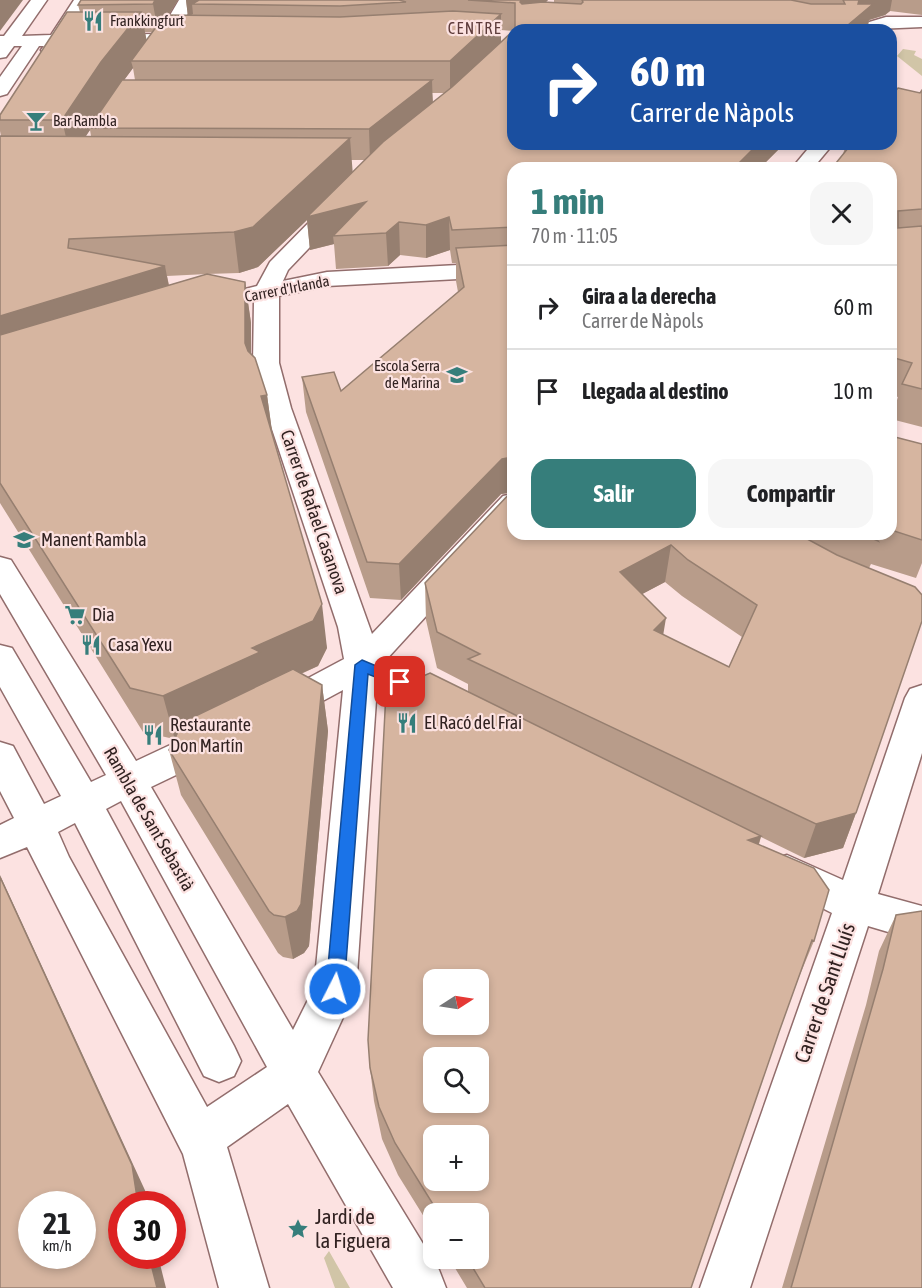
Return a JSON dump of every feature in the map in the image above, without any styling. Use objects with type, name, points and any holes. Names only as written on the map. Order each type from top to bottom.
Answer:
[{"type":"street","points":[[3,45],[39,0]]},
{"type":"street","points":[[0,90],[42,36],[82,0]]},
{"type":"street","points":[[146,65],[187,0]]},
{"type":"street","points":[[882,24],[922,22]]},
{"type":"street","points":[[897,37],[922,22]]},
{"type":"street","points":[[164,39],[192,24]]},
{"type":"street","points":[[3,45],[42,36],[205,40]]},
{"type":"street","points":[[38,70],[42,36]]},
{"type":"street","points":[[807,162],[818,150]]},
{"type":"street","name":"Carrer de Rafael Casanova","points":[[296,1073],[335,989],[362,665],[354,627],[278,408],[266,363],[267,290],[278,267],[351,193]]},
{"type":"street","name":"Carrer d'Irlanda","points":[[229,301],[267,290],[327,279],[507,266]]},
{"type":"street","points":[[0,842],[246,725],[362,665],[507,508]]},
{"type":"street","name":"Rambla de Sant Sebastià","points":[[0,567],[129,782],[421,1288]]},
{"type":"street","points":[[0,657],[84,804],[219,1061]]},
{"type":"street","points":[[362,665],[471,714]]},
{"type":"street","name":"Carrer de Sant Lluís","points":[[725,1288],[855,905],[922,698]]},
{"type":"street","points":[[0,756],[63,882],[200,1139],[244,1288]]},
{"type":"street","points":[[760,858],[855,905],[922,924]]},
{"type":"street","points":[[200,1139],[296,1073]]},
{"type":"shaded area","points":[[903,49],[916,51],[914,55],[922,59],[922,76],[897,56]]},
{"type":"shaded area","points":[[329,1251],[350,1288],[335,1288],[324,1258]]},
{"type":"building","points":[[81,0],[155,0],[153,4],[78,5]]},
{"type":"building","points":[[199,0],[399,0],[406,2],[340,6],[192,4]]},
{"type":"building","points":[[468,0],[522,0],[520,2],[522,4],[543,2],[581,4],[582,0],[791,0],[811,4],[845,4],[843,0],[859,0],[858,4],[873,4],[849,24],[515,24],[515,3]]},
{"type":"building","points":[[453,11],[501,14],[450,61],[131,61],[165,15],[340,17]]},
{"type":"building","points":[[67,12],[141,12],[101,62],[62,120],[0,120],[0,115]]},
{"type":"building","points":[[507,37],[507,150],[752,150],[740,162],[507,162],[507,227],[452,230],[449,217],[426,225],[399,222],[386,233],[333,236],[366,202],[307,217],[383,142],[452,87]]},
{"type":"building","points":[[122,80],[432,80],[369,129],[89,128]]},
{"type":"building","points":[[897,89],[920,93],[922,90],[922,209],[898,211],[898,228],[922,226],[922,389],[902,384],[912,363],[897,359],[897,162],[837,162],[847,150],[897,150]]},
{"type":"building","points":[[0,136],[350,138],[253,227],[234,232],[69,239],[68,248],[165,266],[0,316]]},
{"type":"building","points":[[507,245],[507,458],[502,459],[399,564],[367,562],[302,377],[334,372],[341,391],[464,287],[456,248]]},
{"type":"building","points":[[207,274],[245,282],[245,343],[248,351],[255,358],[267,395],[261,396],[322,604],[313,621],[252,648],[260,652],[163,696],[130,688],[0,483],[0,335]]},
{"type":"building","points":[[897,438],[922,444],[922,540],[897,532]]},
{"type":"building","points":[[507,496],[507,540],[809,540],[837,555],[915,587],[922,595],[922,621],[856,813],[816,824],[468,659],[480,654],[437,632],[425,583]],"holes":[[[671,545],[688,560],[757,605],[729,667],[654,630],[666,618],[620,572]]]},
{"type":"building","points":[[293,669],[322,685],[301,904],[297,911],[285,917],[274,915],[269,911],[169,750],[183,722]]},
{"type":"building","points":[[430,673],[761,836],[748,840],[814,868],[829,890],[814,941],[812,940],[779,1032],[691,1288],[485,1288],[474,1269],[489,1269],[489,1203],[432,1203],[425,1191],[489,1191],[489,1125],[423,1125],[423,1188],[395,1143],[379,1107],[370,1068],[368,1040],[386,692]]},
{"type":"building","points":[[0,877],[132,1165],[136,1191],[108,1191],[108,1269],[152,1269],[157,1288],[0,1288]]},
{"type":"building","points":[[922,911],[922,1288],[791,1288],[883,969],[896,915]]},
{"type":"place","name":"Frankkingfurt","points":[[93,21]]},
{"type":"place","name":"Bar Rambla","points":[[36,121]]},
{"type":"place","name":"Escola Serra de Marina","points":[[457,375]]},
{"type":"place","name":"Manent Rambla","points":[[24,540]]},
{"type":"place","name":"Dia","points":[[75,615]]},
{"type":"place","name":"Casa Yexu","points":[[91,645]]},
{"type":"place","name":"El Racó del Frai","points":[[407,723]]},
{"type":"place","name":"Restaurante Don Martín","points":[[153,735]]},
{"type":"place","name":"Jardi de la Figuera","points":[[298,1229]]},
{"type":"district","name":"CENTRE","points":[[475,28]]},
{"type":"route","points":[[335,989],[362,665],[400,682]]}]
